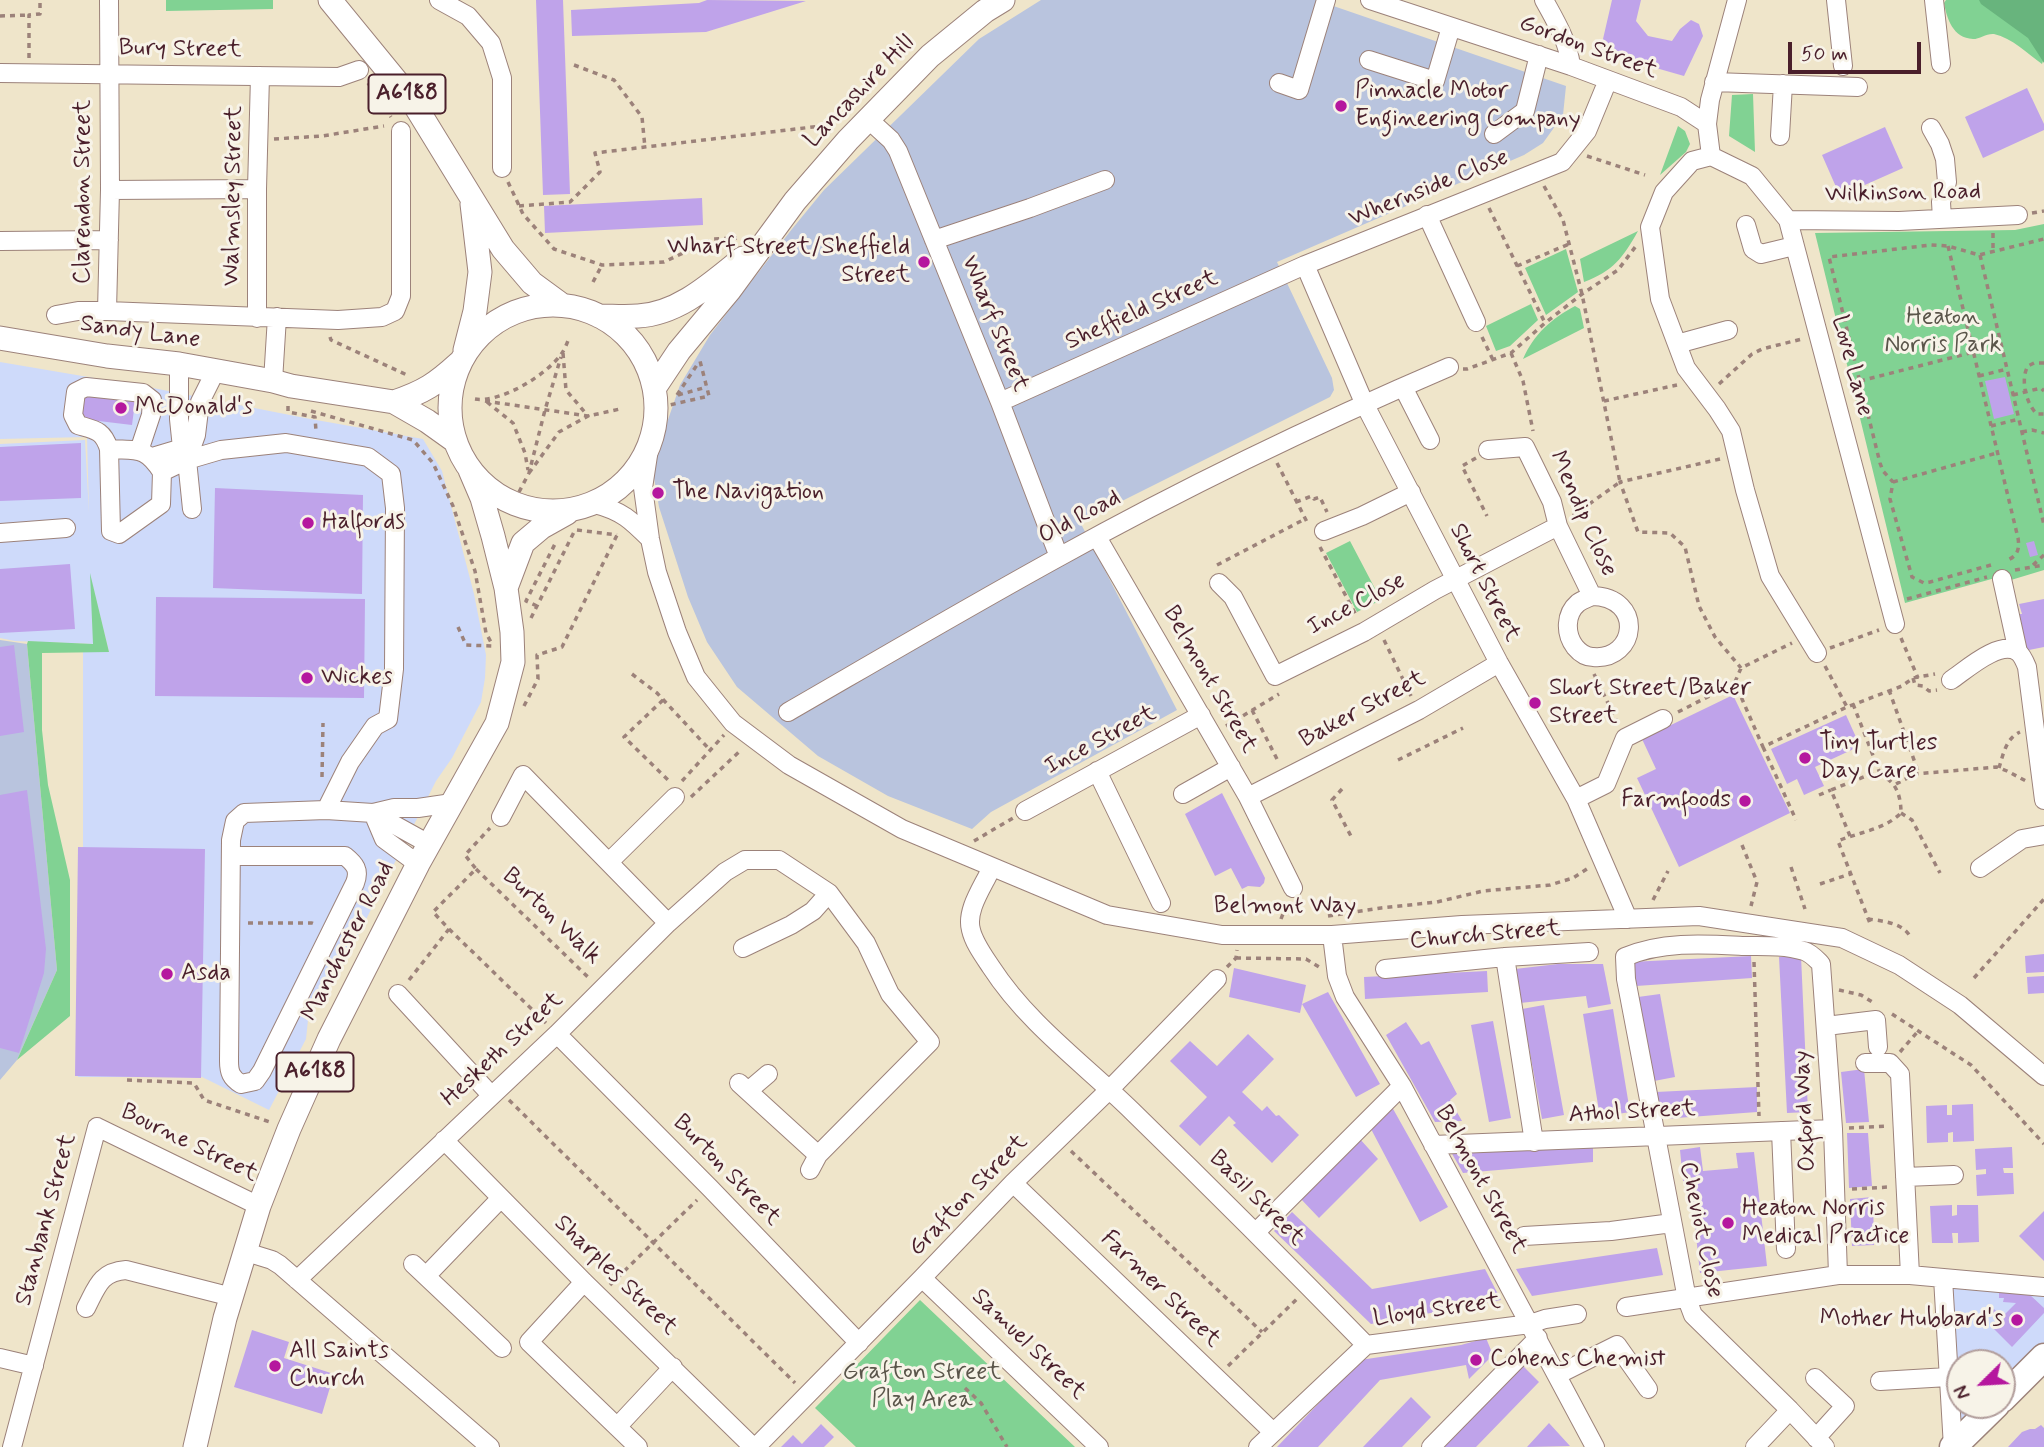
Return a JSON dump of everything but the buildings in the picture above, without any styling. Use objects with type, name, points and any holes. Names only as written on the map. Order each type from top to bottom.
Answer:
[{"type":"highway","points":[[2016,1385],[2044,1357]]},
{"type":"highway","points":[[1953,1447],[1982,1419]]},
{"type":"main road","name":"A6188","points":[[330,0],[411,99],[503,248],[532,284],[562,305]]},
{"type":"main road","name":"Lancashire Hill","points":[[656,397],[679,351],[771,237],[795,201],[848,140],[930,56],[985,11],[1003,0]]},
{"type":"main road","name":"A6188","points":[[463,359],[475,311],[480,272],[471,198]]},
{"type":"main road","name":"Lancashire Hill","points":[[599,316],[640,317],[673,308],[710,284],[771,237]]},
{"type":"main road","points":[[463,359],[453,383],[450,412],[455,441],[470,470],[490,491],[515,505],[570,523],[595,503],[616,492],[649,449],[656,423],[656,397],[644,358],[625,333],[599,316],[562,305]]},
{"type":"main road","name":"Sandy Lane","points":[[394,402],[421,393],[439,382],[463,359],[482,333],[506,316],[533,307],[562,305]]},
{"type":"main road","name":"Sandy Lane","points":[[0,338],[107,356],[216,370],[284,390],[394,402],[455,441]]},
{"type":"main road","name":"Manchester Road","points":[[195,1447],[232,1297],[259,1206],[289,1129],[329,1040],[424,854],[497,723],[514,653],[506,588],[485,511],[470,470]]},
{"type":"main road","name":"Manchester Road","points":[[506,588],[523,543],[542,527],[570,523]]},
{"type":"street","name":"Clarendon Street","points":[[107,311],[110,190],[109,0]]},
{"type":"street","points":[[439,0],[468,16],[491,43],[502,78],[502,168]]},
{"type":"street","points":[[1279,83],[1299,90],[1326,0]]},
{"type":"street","name":"Gordon Street","points":[[1370,0],[1571,66],[1681,107],[1707,124]]},
{"type":"street","points":[[1544,0],[1564,36],[1571,66]]},
{"type":"street","points":[[1737,0],[1710,100],[1707,124],[1711,156],[1692,161],[1664,192],[1650,227],[1660,299],[1686,368],[1731,431],[1770,576],[1818,653]]},
{"type":"street","points":[[1836,0],[1843,66]]},
{"type":"street","points":[[1934,0],[1941,65]]},
{"type":"street","points":[[1369,60],[1435,81],[1451,27]]},
{"type":"street","points":[[1494,134],[1525,111],[1539,55]]},
{"type":"street","name":"Bury Street","points":[[0,73],[340,77],[359,70]]},
{"type":"street","name":"Walmsley Street","points":[[257,318],[260,76]]},
{"type":"street","name":"Whernside Close","points":[[1305,265],[1562,162],[1587,131],[1608,80]]},
{"type":"street","points":[[1714,82],[1858,87]]},
{"type":"street","points":[[1780,136],[1783,84]]},
{"type":"street","name":"Wharf Street","points":[[868,119],[891,140],[898,151],[1000,402],[1059,557]]},
{"type":"street","points":[[1931,128],[1945,159],[1947,182],[1941,202],[1942,219]]},
{"type":"street","name":"Sandy Lane","points":[[56,315],[78,311],[107,311],[319,319],[382,317],[395,311],[401,296],[401,131]]},
{"type":"street","name":"Love Lane","points":[[1711,156],[1752,176],[1788,220],[1892,616]]},
{"type":"street","points":[[934,240],[1105,180]]},
{"type":"street","points":[[110,190],[257,189]]},
{"type":"street","points":[[1427,215],[1476,322]]},
{"type":"street","name":"Wilkinson Road","points":[[1788,220],[1899,221],[2018,215]]},
{"type":"street","points":[[1746,225],[1753,249],[1761,254],[1794,246]]},
{"type":"street","points":[[0,241],[109,240]]},
{"type":"street","name":"Sheffield Street","points":[[1000,402],[1305,265]]},
{"type":"street","name":"Short Street","points":[[1305,265],[1365,405],[1455,581],[1576,799],[1602,859],[1636,919]]},
{"type":"street","points":[[277,317],[284,390]]},
{"type":"street","points":[[1677,345],[1728,330]]},
{"type":"street","points":[[179,364],[179,419],[187,443],[192,509]]},
{"type":"street","name":"Old Road","points":[[788,712],[1097,537],[1269,448],[1449,367]]},
{"type":"street","points":[[187,443],[200,402],[216,370]]},
{"type":"street","points":[[86,387],[143,393],[152,400],[151,460],[161,504],[119,534],[111,531],[109,449],[105,437],[78,425],[73,415],[76,392],[86,387]]},
{"type":"street","points":[[1403,387],[1430,440]]},
{"type":"street","points":[[187,443],[221,450],[286,443],[368,457],[391,474],[395,508],[394,669],[388,719],[375,726],[350,762],[326,810]]},
{"type":"street","points":[[109,449],[151,460],[187,443],[221,450]]},
{"type":"street","name":"Mendip Close","points":[[1488,450],[1525,447],[1552,502],[1558,526],[1592,596]]},
{"type":"street","name":"Belmont Way","points":[[649,449],[643,488],[650,540],[657,572],[673,620],[696,677],[733,723],[743,731],[800,772],[902,829],[1107,915],[1222,935],[1332,935],[1462,925],[1699,916],[1842,938],[1899,965],[1960,1005],[2044,1076]]},
{"type":"street","points":[[1330,529],[1410,492]]},
{"type":"street","name":"Belmont Way","points":[[595,503],[614,509],[634,522],[650,540]]},
{"type":"street","name":"Ince Close","points":[[1275,676],[1377,625],[1435,590],[1558,526]]},
{"type":"street","points":[[0,533],[66,528]]},
{"type":"street","name":"Belmont Street","points":[[1097,537],[1248,797],[1293,888]]},
{"type":"street","points":[[2000,575],[2030,661],[2043,795]]},
{"type":"street","points":[[1219,583],[1233,597],[1275,676]]},
{"type":"street","name":"Mendip Close","points":[[1592,596],[1614,600],[1622,607],[1629,622],[1628,634],[1621,648],[1609,656],[1599,658],[1586,657],[1574,647],[1569,637],[1568,620],[1571,611],[1578,603],[1592,596]]},
{"type":"street","points":[[1951,680],[1995,651],[2008,648],[2030,661]]},
{"type":"street","name":"Baker Street","points":[[1248,797],[1419,710],[1499,663]]},
{"type":"street","name":"Ince Street","points":[[1025,811],[1201,715]]},
{"type":"street","points":[[1576,799],[1606,784],[1625,738],[1663,719]]},
{"type":"street","points":[[1183,794],[1231,768]]},
{"type":"street","points":[[501,817],[527,769],[609,862],[668,923]]},
{"type":"street","points":[[1097,771],[1161,903]]},
{"type":"street","points":[[609,862],[675,797]]},
{"type":"street","points":[[231,856],[345,856],[354,863],[357,871],[355,883],[261,1071],[255,1081],[241,1084],[234,1080],[229,1072],[231,840],[236,821],[244,813],[326,810],[373,813],[394,808],[452,803]]},
{"type":"street","points":[[373,813],[424,854]]},
{"type":"street","points":[[1980,868],[2022,839],[2044,835]]},
{"type":"street","name":"Hesketh Street","points":[[297,1280],[556,1034],[668,923],[725,872],[746,860],[779,860],[828,893]]},
{"type":"street","name":"Basil Street","points":[[988,875],[971,910],[970,927],[978,947],[1007,992],[1256,1232],[1366,1345]]},
{"type":"street","points":[[743,948],[813,911],[828,893],[866,943],[890,994],[935,1037],[814,1163],[744,1087],[768,1074]]},
{"type":"street","name":"Belmont Street","points":[[1332,935],[1337,976],[1345,997],[1402,1086],[1595,1447]]},
{"type":"street","name":"Cheviot Close","points":[[1753,946],[1678,946],[1642,950],[1625,957],[1626,979],[1687,1299],[1693,1315],[1821,1442]]},
{"type":"street","name":"Oxford Way","points":[[1753,946],[1808,951],[1821,964],[1833,1129],[1838,1275]]},
{"type":"street","name":"Church Street","points":[[1385,969],[1589,952]]},
{"type":"street","points":[[1505,957],[1534,1142]]},
{"type":"street","name":"Grafton Street","points":[[755,1447],[1217,979]]},
{"type":"street","points":[[398,994],[494,1092]]},
{"type":"street","points":[[1826,1027],[1876,1020],[1878,1047]]},
{"type":"street","name":"Burton Street","points":[[556,1034],[710,1188],[859,1343]]},
{"type":"street","points":[[1866,1063],[1891,1063],[1900,1074],[1910,1275]]},
{"type":"street","points":[[1256,1232],[1402,1086]]},
{"type":"street","name":"Bourne Street","points":[[97,1126],[259,1206]]},
{"type":"street","name":"Stanbank Street","points":[[12,1447],[97,1126]]},
{"type":"street","name":"Athol Street","points":[[1433,1144],[1833,1129]]},
{"type":"street","points":[[1781,1131],[1786,1249]]},
{"type":"street","name":"Sharples Street","points":[[444,1140],[599,1297],[755,1447]]},
{"type":"street","points":[[1905,1182],[1954,1175]]},
{"type":"street","name":"Farmer Street","points":[[1013,1183],[1273,1432]]},
{"type":"street","points":[[501,1198],[420,1270],[502,1348]]},
{"type":"street","points":[[1524,1236],[1611,1231],[1672,1223]]},
{"type":"street","points":[[246,1252],[272,1260],[490,1447]]},
{"type":"street","points":[[86,1308],[98,1284],[105,1277],[113,1271],[126,1270],[232,1297]]},
{"type":"street","points":[[1626,1307],[1838,1275],[1910,1275],[2044,1287]]},
{"type":"street","name":"Samuel Street","points":[[922,1278],[1099,1447]]},
{"type":"street","points":[[1943,1278],[1947,1349]]},
{"type":"street","points":[[584,1282],[529,1342],[638,1447]]},
{"type":"street","name":"Lloyd Street","points":[[1258,1447],[1366,1345],[1534,1331],[1545,1319],[1577,1314]]},
{"type":"street","points":[[1431,1447],[1534,1331]]},
{"type":"street","points":[[1557,1375],[1617,1345],[1648,1389]]},
{"type":"street","points":[[0,1357],[34,1366]]},
{"type":"street","points":[[617,1427],[673,1367]]},
{"type":"street","points":[[1880,1381],[1946,1377]]},
{"type":"street","points":[[1815,1378],[1845,1406],[1821,1442]]},
{"type":"street","points":[[1755,1447],[1790,1410]]},
{"type":"street","points":[[1951,1419],[1953,1447]]},
{"type":"path","points":[[0,16],[40,14],[40,0]]},
{"type":"path","points":[[29,15],[29,73]]},
{"type":"path","points":[[574,65],[614,80],[642,117],[646,148]]},
{"type":"path","points":[[258,139],[322,136],[396,124],[359,70]]},
{"type":"path","points":[[519,206],[570,202],[600,172],[595,153],[821,126],[848,140]]},
{"type":"path","points":[[1571,151],[1645,174]]},
{"type":"path","points":[[502,168],[523,214],[554,248],[602,265],[664,262],[713,239],[771,237]]},
{"type":"path","points":[[1536,172],[1563,220],[1582,294],[1620,482],[1637,532],[1670,533],[1685,547],[1699,606],[1715,637],[1741,668]]},
{"type":"path","points":[[1482,193],[1545,323]]},
{"type":"path","points":[[1449,367],[1467,369],[1511,353],[1582,294],[1618,270],[1650,227]]},
{"type":"path","points":[[1893,482],[1883,471],[1829,257],[1931,245],[1948,246],[1980,255],[2044,239]]},
{"type":"path","points":[[1517,266],[1569,244]]},
{"type":"path","points":[[1893,482],[1890,499],[1912,577],[1918,581],[1930,582],[2009,560],[2019,551],[1948,246]]},
{"type":"path","points":[[1980,255],[2044,525]]},
{"type":"path","points":[[593,282],[602,265]]},
{"type":"path","points":[[319,319],[331,340],[409,376]]},
{"type":"path","points":[[1476,322],[1493,360]]},
{"type":"path","points":[[1604,401],[1701,388],[1762,349],[1818,336]]},
{"type":"path","points":[[519,492],[528,473],[569,338]]},
{"type":"path","points":[[1860,381],[1973,352]]},
{"type":"path","points":[[485,401],[513,391],[541,375],[563,353]]},
{"type":"path","points":[[563,353],[566,390],[588,416]]},
{"type":"path","points":[[1511,353],[1523,380],[1535,438],[1525,447]]},
{"type":"path","points":[[656,397],[709,396],[707,387],[700,361],[677,395],[707,387]]},
{"type":"path","points":[[2044,363],[2034,363],[2026,368],[2024,377],[2030,406],[2038,414],[2044,414]]},
{"type":"path","points":[[1979,376],[2007,369]]},
{"type":"path","points":[[2013,395],[2042,390],[2044,383]]},
{"type":"path","points":[[284,390],[288,412],[316,417],[317,448]]},
{"type":"path","points":[[475,399],[588,416]]},
{"type":"path","points":[[485,401],[513,423],[525,453],[528,473]]},
{"type":"path","points":[[528,473],[559,432],[588,416],[620,409]]},
{"type":"path","points":[[310,411],[413,440],[433,463],[458,519],[475,571],[486,632],[493,646],[466,645],[458,627]]},
{"type":"path","points":[[1991,426],[2020,419]]},
{"type":"path","points":[[2022,432],[2032,430],[2044,433]]},
{"type":"path","points":[[1487,516],[1462,467],[1488,450]]},
{"type":"path","points":[[1893,482],[1997,453]]},
{"type":"path","points":[[1558,526],[1620,482],[1736,455]]},
{"type":"path","points":[[1296,502],[1312,496],[1314,499],[1320,497],[1330,529]]},
{"type":"path","points":[[1219,583],[1211,569],[1305,519]]},
{"type":"path","points":[[497,723],[513,728],[538,679],[537,654],[562,647],[617,536],[634,522]]},
{"type":"path","points":[[531,618],[570,523],[617,536]]},
{"type":"path","points":[[537,606],[526,601],[551,551]]},
{"type":"path","points":[[2031,566],[2044,555]]},
{"type":"path","points":[[1847,707],[1818,653],[1892,616],[1902,600],[2031,566],[2044,565]]},
{"type":"path","points":[[1763,747],[1915,678],[1948,671],[1953,687],[1929,691],[1923,686],[1915,685],[1915,678],[1892,616]]},
{"type":"path","points":[[1377,625],[1419,710]]},
{"type":"path","points":[[1663,719],[1735,683],[1741,668],[1807,635]]},
{"type":"path","points":[[1586,657],[1625,738]]},
{"type":"path","points":[[632,674],[657,693],[711,749],[677,788],[624,737],[663,700]]},
{"type":"path","points":[[1212,735],[1284,691],[1275,676]]},
{"type":"path","points":[[1735,683],[1796,820]]},
{"type":"path","points":[[1889,690],[1919,774]]},
{"type":"path","points":[[1853,705],[1881,776]]},
{"type":"path","points":[[1252,710],[1286,777]]},
{"type":"path","points":[[323,723],[324,762],[320,788],[336,790]]},
{"type":"path","points":[[1999,768],[2008,743],[2014,735],[2035,727]]},
{"type":"path","points":[[1398,760],[1463,728]]},
{"type":"path","points":[[675,797],[684,804],[742,750],[743,731]]},
{"type":"path","points":[[1895,784],[1919,774],[1999,768],[2043,795]]},
{"type":"path","points":[[1819,795],[1871,774],[1895,784],[1901,800],[1901,813],[1893,821],[1838,841],[1871,926]]},
{"type":"path","points":[[1342,789],[1332,800],[1353,840]]},
{"type":"path","points":[[1831,790],[1850,836]]},
{"type":"path","points":[[958,852],[1025,811]]},
{"type":"path","points":[[1901,813],[1912,820],[1941,873]]},
{"type":"path","name":"Burton Walk","points":[[501,817],[464,855],[601,990]]},
{"type":"path","points":[[1742,845],[1757,882],[1751,907]]},
{"type":"path","points":[[1320,917],[1437,902],[1483,891],[1550,885],[1573,878],[1602,859]]},
{"type":"path","points":[[1791,867],[1805,909]]},
{"type":"path","name":"Burton Walk","points":[[476,869],[433,912],[556,1034]]},
{"type":"path","points":[[1636,919],[1668,871]]},
{"type":"path","points":[[1820,884],[1850,874]]},
{"type":"path","points":[[1289,920],[1280,920],[1293,888]]},
{"type":"path","points":[[1974,978],[2044,899]]},
{"type":"path","points":[[1868,919],[1884,921],[1904,929],[1911,938]]},
{"type":"path","points":[[239,923],[312,923],[319,926]]},
{"type":"path","points":[[398,994],[449,929]]},
{"type":"path","points":[[1753,946],[1759,1132]]},
{"type":"path","points":[[1236,958],[1306,959],[1337,976]]},
{"type":"path","points":[[1823,986],[1861,995],[1882,1008]]},
{"type":"path","points":[[1891,1013],[1971,1065],[2044,1144]]},
{"type":"path","points":[[1891,1063],[1919,1030]]},
{"type":"path","points":[[127,1080],[194,1083],[204,1100],[272,1123]]},
{"type":"path","points":[[494,1092],[652,1242],[807,1395]]},
{"type":"path","points":[[1833,1129],[1903,1125]]},
{"type":"path","points":[[1058,1139],[1262,1332]]},
{"type":"path","points":[[1835,1190],[1905,1182]]},
{"type":"path","points":[[599,1297],[652,1242],[710,1188]]},
{"type":"path","points":[[1216,1377],[1309,1287]]},
{"type":"path","points":[[965,1388],[981,1404],[1007,1447]]},
{"type":"shaded area","points":[[1041,0],[1316,0],[1566,86],[1563,115],[1543,143],[1524,155],[1277,262],[1332,378],[1334,390],[1330,397],[1080,522],[1177,710],[991,812],[972,829],[888,796],[818,756],[737,687],[707,642],[688,597],[659,507],[652,466],[680,385],[710,335],[824,190],[979,39]]},
{"type":"shaded area","points":[[0,362],[423,439],[442,471],[474,594],[486,655],[481,702],[452,758],[436,781],[350,951],[335,961],[308,1020],[306,1039],[269,1110],[202,1077],[78,1077],[83,847],[83,652],[109,652],[91,579],[94,644],[0,638],[0,444],[85,440],[89,513],[87,437],[0,439]]},
{"type":"shaded area","points":[[0,640],[27,644],[57,970],[17,1060],[0,1080]]},
{"type":"shaded area","points":[[1944,1278],[2044,1287],[2044,1357],[2016,1384],[2016,1349],[1948,1349]]},
{"type":"shaded area","points":[[1952,1419],[1981,1419],[1953,1447]]},
{"type":"green space","points":[[166,0],[273,0],[273,9],[166,11]]},
{"type":"green space","points":[[1946,0],[2001,0],[2044,58],[2042,64],[2001,36],[1991,34],[1973,39],[1960,35],[1949,21],[1944,3]]},
{"type":"green space","points":[[1979,0],[2044,0],[2044,63],[2028,38]]},
{"type":"green space","points":[[1753,94],[1755,152],[1729,136],[1732,95]]},
{"type":"green space","points":[[1678,126],[1685,131],[1690,144],[1686,152],[1660,175]]},
{"type":"green space","name":"Heaton Norris Park","points":[[2044,224],[2044,570],[2011,580],[2006,575],[1905,603],[1815,233],[2015,230]]},
{"type":"green space","points":[[1638,231],[1610,268],[1584,282],[1580,259]]},
{"type":"green space","points":[[1566,249],[1578,292],[1546,315],[1525,268]]},
{"type":"green space","points":[[1531,304],[1538,320],[1510,346],[1496,351],[1486,326]]},
{"type":"green space","points":[[1575,306],[1580,309],[1584,328],[1523,359],[1544,328]]},
{"type":"green space","points":[[1350,541],[1381,600],[1357,612],[1326,553]]},
{"type":"green space","points":[[90,573],[109,652],[42,653],[42,730],[48,785],[70,880],[70,1016],[17,1060],[57,970],[27,644],[28,641],[93,644]]},
{"type":"green space","name":"Grafton Street Play Area","points":[[920,1300],[1075,1447],[856,1447],[815,1408]]},
{"type":"place","name":"Pinnacle Motor Engineering Company","points":[[1341,106]]},
{"type":"place","name":"Wharf Street/Sheffield Street","points":[[924,262]]},
{"type":"place","name":"McDonald's","points":[[121,408]]},
{"type":"place","name":"The Navigation","points":[[658,493]]},
{"type":"place","name":"Halfords","points":[[308,523]]},
{"type":"place","name":"Wickes","points":[[307,678]]},
{"type":"place","name":"Short Street/Baker Street","points":[[1535,703]]},
{"type":"place","name":"Tiny Turtles Day Care","points":[[1805,758]]},
{"type":"place","name":"Farmfoods","points":[[1745,801]]},
{"type":"place","name":"Asda","points":[[167,974]]},
{"type":"place","name":"Heaton Norris Medical Practice","points":[[1728,1223]]},
{"type":"place","name":"Mother Hubbard's","points":[[2017,1320]]},
{"type":"place","name":"Cohens Chemist","points":[[1476,1360]]},
{"type":"place","name":"All Saints Church","points":[[275,1366]]}]
